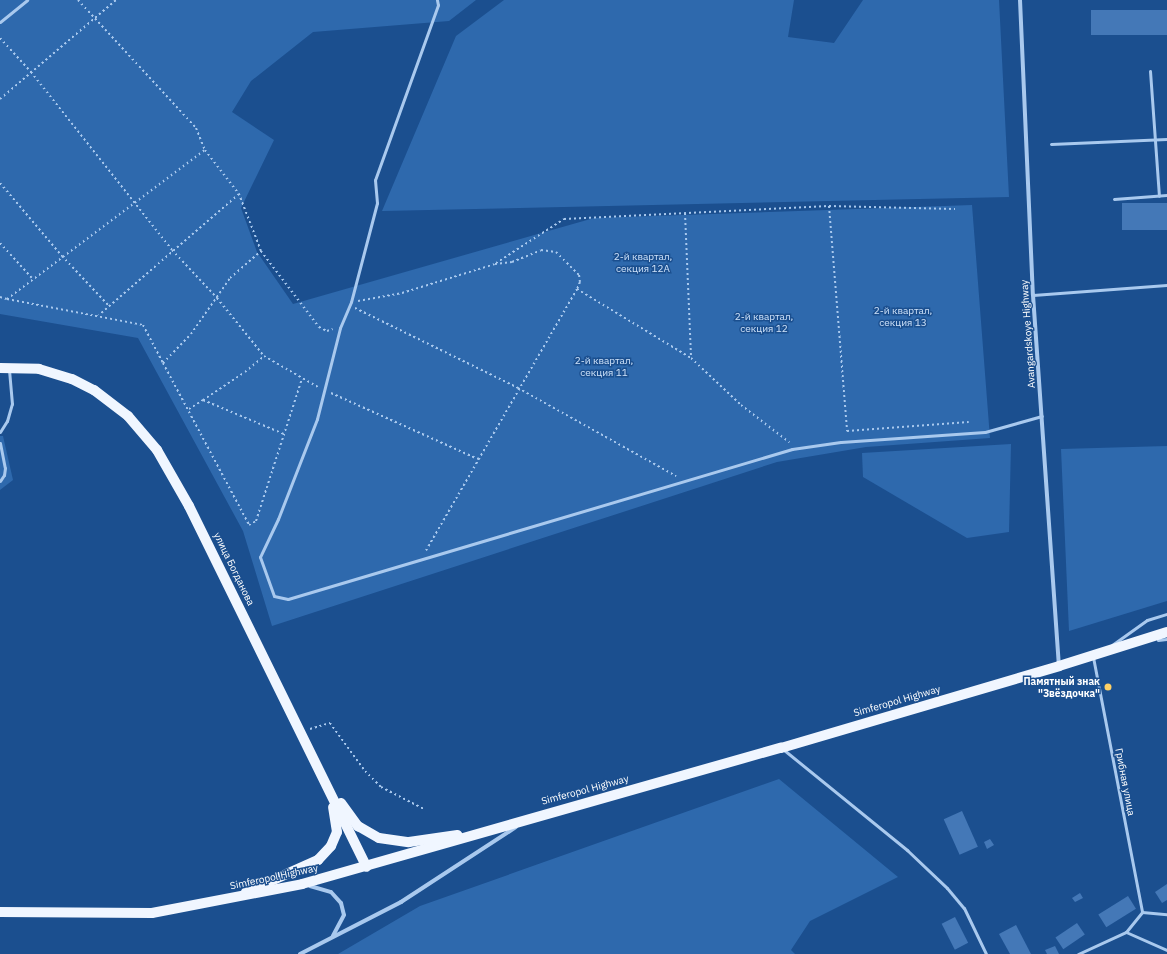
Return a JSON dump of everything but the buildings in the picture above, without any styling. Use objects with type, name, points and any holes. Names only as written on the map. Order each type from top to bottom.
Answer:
[{"type":"main road","name":"улица Богданова","points":[[4,368],[54,373],[94,390],[128,416],[157,450],[189,506],[367,867]]},
{"type":"main road","name":"Simferopol Highway","points":[[0,912],[152,913],[302,884],[367,867],[529,818],[781,748],[1059,666],[1167,632]]},
{"type":"main road","points":[[322,776],[358,826],[379,838],[409,842],[491,830]]},
{"type":"main road","points":[[229,899],[302,869],[318,860],[331,846],[337,832],[336,817],[322,776]]},
{"type":"street","name":"Avangardskoye Highway","points":[[1020,0],[1033,295],[1059,666]]},
{"type":"street","points":[[300,954],[401,902],[529,818]]},
{"type":"street","points":[[302,884],[331,892],[341,903],[344,915],[333,936]]},
{"type":"lane","points":[[0,22],[27,0]]},
{"type":"lane","points":[[437,0],[438,5],[375,180],[377,203],[350,304],[340,328],[323,389],[317,419],[278,519],[260,557],[274,596],[288,599],[421,560],[487,538],[686,482],[798,448],[841,442],[985,432],[1042,416]]},
{"type":"lane","points":[[1150,72],[1159,196]]},
{"type":"lane","points":[[1051,144],[1167,139]]},
{"type":"lane","points":[[1114,199],[1167,195]]},
{"type":"lane","points":[[1033,295],[1167,285]]},
{"type":"lane","points":[[0,432],[7,420],[12,404],[4,368]]},
{"type":"lane","points":[[0,443],[5,468],[4,475],[0,481]]},
{"type":"lane","points":[[1097,654],[1147,620],[1167,614]]},
{"type":"lane","points":[[1138,641],[1167,639]]},
{"type":"lane","name":"Грибная улица","points":[[1097,654],[1142,912]]},
{"type":"lane","points":[[781,748],[907,850],[947,888],[964,908],[986,954]]},
{"type":"lane","points":[[1078,954],[1126,932],[1142,912],[1167,914]]},
{"type":"lane","points":[[1126,932],[1167,950]]},
{"type":"path","points":[[78,0],[196,128],[205,150],[239,194],[261,251],[319,327],[327,330],[340,328]]},
{"type":"path","points":[[0,99],[116,0]]},
{"type":"path","points":[[0,38],[31,72],[172,250],[217,298],[264,356],[302,379],[478,459]]},
{"type":"path","points":[[8,299],[32,278],[136,204],[205,150]]},
{"type":"path","points":[[0,183],[62,256],[109,306]]},
{"type":"path","points":[[99,315],[172,250],[239,194]]},
{"type":"path","points":[[495,264],[564,219],[829,206],[955,209]]},
{"type":"path","points":[[829,206],[848,431],[968,422]]},
{"type":"path","points":[[685,213],[691,358]]},
{"type":"path","points":[[0,242],[32,278]]},
{"type":"path","points":[[350,304],[402,293],[495,264],[512,262],[549,250],[556,252],[579,275],[580,282],[577,289],[518,388],[421,560]]},
{"type":"path","points":[[163,363],[191,334],[230,278],[261,251]]},
{"type":"path","points":[[577,289],[691,358],[741,405],[798,448]]},
{"type":"path","points":[[0,297],[99,315],[143,325],[189,409],[249,525],[256,521],[302,379]]},
{"type":"path","points":[[350,304],[518,388],[686,482]]},
{"type":"path","points":[[189,409],[245,372],[264,356]]},
{"type":"path","points":[[203,400],[284,434]]},
{"type":"path","points":[[320,726],[330,723],[365,771],[381,787],[424,810]]},
{"type":"green space","points":[[0,0],[476,0],[449,21],[313,32],[251,81],[232,112],[274,140],[241,208],[257,252],[293,304],[594,218],[972,205],[990,438],[866,447],[777,462],[272,626],[243,531],[138,338],[0,314]]},
{"type":"green space","points":[[504,0],[794,0],[788,37],[834,43],[863,0],[999,0],[1009,197],[382,211],[456,36]]},
{"type":"green space","points":[[0,436],[3,436],[13,480],[0,490]]},
{"type":"green space","points":[[1011,444],[1009,532],[967,538],[863,477],[862,453]]},
{"type":"green space","points":[[1167,446],[1167,601],[1069,631],[1061,449]]},
{"type":"green space","points":[[779,779],[898,877],[810,921],[791,950],[795,954],[338,954],[420,906]]},
{"type":"place","name":"Памятный знак \"Звёздочка\"","points":[[1108,687]]},
{"type":"park label","name":"2-й квартал, секция 12А","points":[[643,262]]},
{"type":"park label","name":"2-й квартал, секция 13","points":[[903,316]]},
{"type":"park label","name":"2-й квартал, секция 12","points":[[764,322]]},
{"type":"park label","name":"2-й квартал, секция 11","points":[[604,366]]}]
